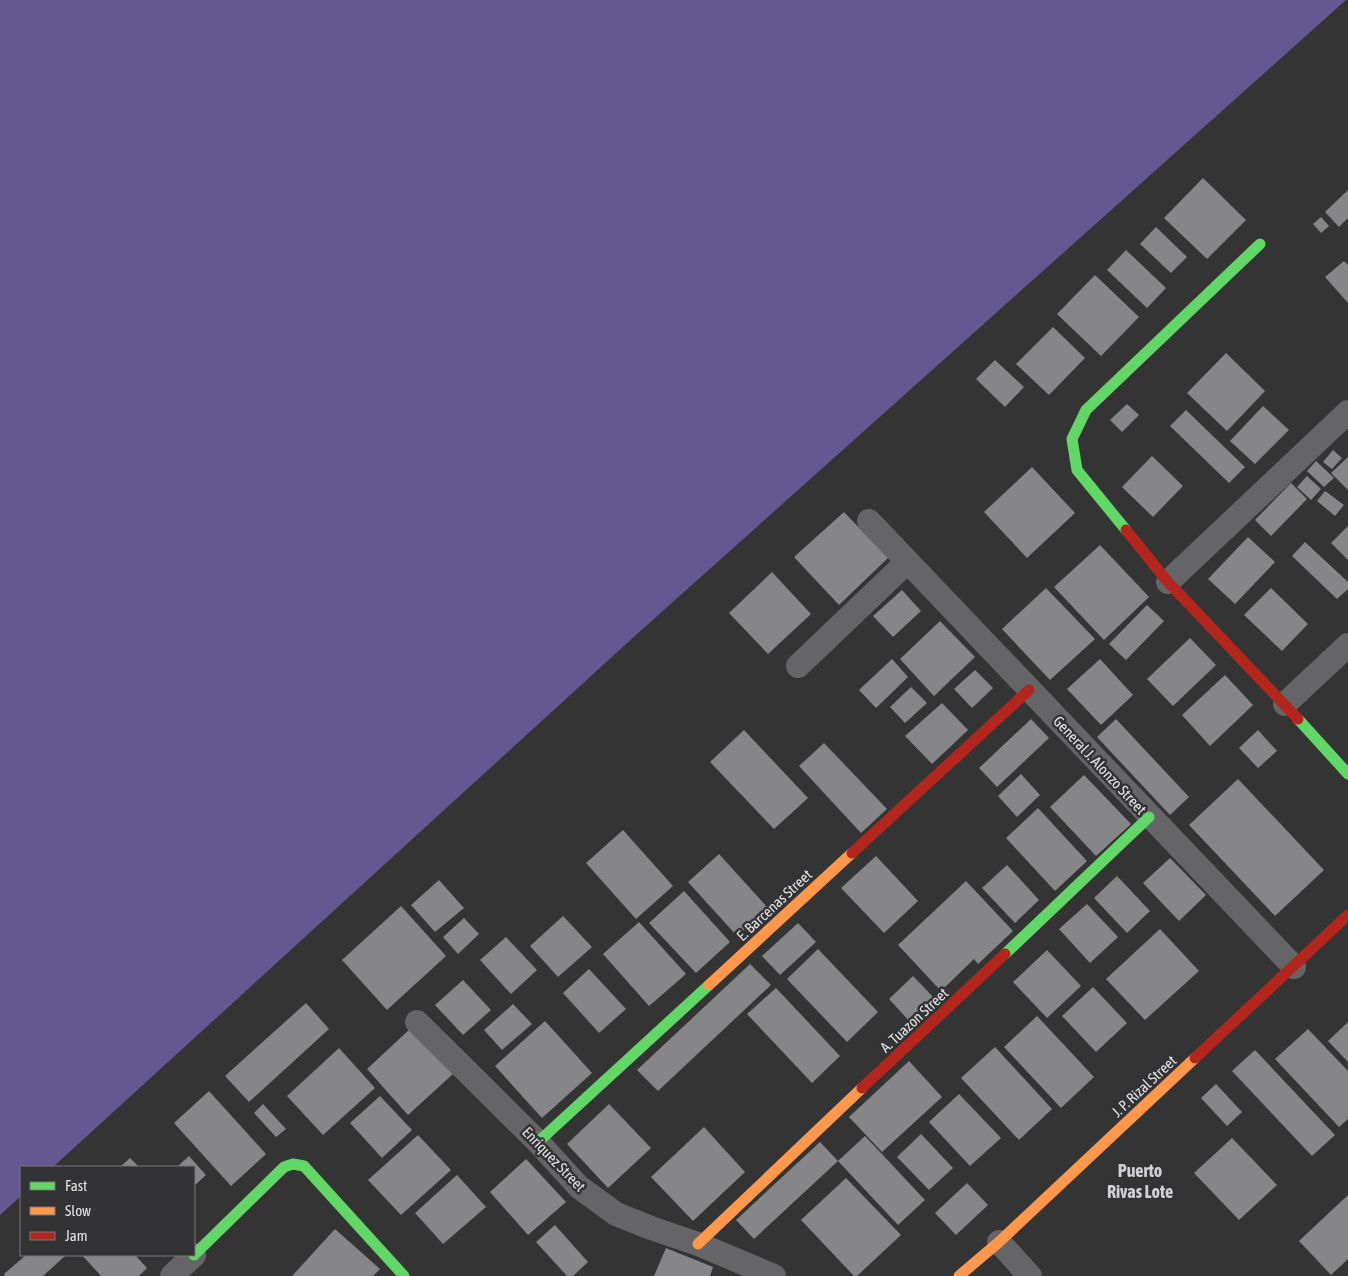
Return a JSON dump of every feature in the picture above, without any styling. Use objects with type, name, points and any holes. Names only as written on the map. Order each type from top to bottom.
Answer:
[{"type":"street","points":[[1260,244],[1086,410],[1072,439],[1077,470],[1168,582],[1285,704],[1348,774]]},
{"type":"street","points":[[1168,582],[1348,412]]},
{"type":"street","name":"General J. Alonzo Street","points":[[869,522],[1294,967]]},
{"type":"street","points":[[798,666],[907,562]]},
{"type":"street","points":[[1285,704],[1348,645]]},
{"type":"street","name":"E. Barcenas Street","points":[[538,1142],[1029,690]]},
{"type":"street","name":"A. Tuazon Street","points":[[698,1244],[1150,817]]},
{"type":"street","name":"J. P. Rizal Street","points":[[959,1276],[999,1242],[1348,915]]},
{"type":"street","name":"Enriquez Street","points":[[417,1022],[538,1142],[579,1187],[616,1214],[698,1244],[774,1276]]},
{"type":"street","points":[[195,1254],[284,1167],[293,1164],[304,1166],[404,1276]]},
{"type":"street","points":[[999,1242],[1030,1276]]},
{"type":"street","points":[[172,1276],[193,1256]]},
{"type":"shaded area","points":[[0,0],[1346,0],[637,634],[54,1166],[20,1166],[20,1197],[0,1215]]},
{"type":"building","points":[[1203,178],[1246,220],[1207,259],[1164,218]]},
{"type":"building","points":[[1348,190],[1348,218],[1339,227],[1325,212]]},
{"type":"building","points":[[1321,217],[1329,226],[1321,233],[1313,224]]},
{"type":"building","points":[[1156,227],[1187,257],[1171,273],[1140,244]]},
{"type":"building","points":[[1126,250],[1166,288],[1147,308],[1107,270]]},
{"type":"building","points":[[1344,261],[1348,265],[1348,303],[1325,277]]},
{"type":"building","points":[[1095,275],[1139,317],[1101,356],[1057,314]]},
{"type":"building","points":[[1053,327],[1085,358],[1049,395],[1016,364]]},
{"type":"building","points":[[1226,353],[1265,391],[1227,431],[1187,393]]},
{"type":"building","points":[[995,360],[1024,387],[1005,407],[976,379]]},
{"type":"building","points":[[1127,404],[1139,415],[1122,432],[1110,420]]},
{"type":"building","points":[[1263,406],[1289,430],[1255,464],[1230,441]]},
{"type":"building","points":[[1186,410],[1245,467],[1229,483],[1170,426]]},
{"type":"building","points":[[1333,450],[1342,458],[1332,469],[1323,462]]},
{"type":"building","points":[[1152,456],[1183,486],[1153,517],[1122,487]]},
{"type":"building","points":[[1348,457],[1348,490],[1331,473]]},
{"type":"building","points":[[1316,461],[1334,478],[1324,487],[1307,471]]},
{"type":"building","points":[[1032,467],[1075,513],[1027,558],[984,512]]},
{"type":"building","points":[[1307,476],[1321,489],[1311,500],[1297,487]]},
{"type":"building","points":[[1291,483],[1307,499],[1271,536],[1255,520]]},
{"type":"building","points":[[1325,491],[1344,505],[1335,516],[1317,501]]},
{"type":"building","points":[[844,512],[888,558],[839,605],[794,557]]},
{"type":"building","points":[[1348,526],[1348,560],[1331,543]]},
{"type":"building","points":[[1248,537],[1275,562],[1235,604],[1208,579]]},
{"type":"building","points":[[1305,542],[1348,582],[1348,589],[1337,599],[1292,556]]},
{"type":"building","points":[[1100,545],[1149,597],[1104,640],[1054,587]]},
{"type":"building","points":[[772,572],[811,614],[768,654],[729,613]]},
{"type":"building","points":[[1046,588],[1095,639],[1050,680],[1002,629]]},
{"type":"building","points":[[1271,588],[1308,624],[1282,651],[1244,615]]},
{"type":"building","points":[[902,590],[921,611],[893,637],[873,616]]},
{"type":"building","points":[[1147,605],[1164,621],[1126,660],[1109,644]]},
{"type":"building","points":[[940,621],[975,657],[934,696],[900,659]]},
{"type":"building","points":[[1190,638],[1216,665],[1173,706],[1147,679]]},
{"type":"building","points":[[892,659],[908,677],[876,708],[859,690]]},
{"type":"building","points":[[1100,659],[1133,695],[1101,725],[1067,689]]},
{"type":"building","points":[[975,670],[993,688],[972,708],[954,689]]},
{"type":"building","points":[[1225,675],[1253,705],[1210,746],[1182,715]]},
{"type":"building","points":[[911,687],[927,703],[905,723],[890,707]]},
{"type":"building","points":[[942,703],[968,730],[932,764],[905,736]]},
{"type":"building","points":[[1031,719],[1049,738],[997,787],[979,768]]},
{"type":"building","points":[[1116,719],[1189,797],[1170,815],[1097,737]]},
{"type":"building","points":[[744,730],[808,798],[774,829],[710,762]]},
{"type":"building","points":[[1258,730],[1277,751],[1258,768],[1239,748]]},
{"type":"building","points":[[824,743],[887,809],[861,833],[799,766]]},
{"type":"building","points":[[1021,774],[1040,795],[1017,817],[998,796]]},
{"type":"building","points":[[1084,775],[1131,824],[1096,856],[1050,807]]},
{"type":"building","points":[[1238,779],[1324,870],[1275,916],[1189,825]]},
{"type":"building","points":[[1038,808],[1087,861],[1055,891],[1006,838]]},
{"type":"building","points":[[623,830],[673,886],[636,919],[586,863]]},
{"type":"building","points":[[719,854],[768,908],[737,936],[688,882]]},
{"type":"building","points":[[876,856],[918,901],[884,933],[841,888]]},
{"type":"building","points":[[1170,858],[1206,895],[1179,921],[1143,883]]},
{"type":"building","points":[[1007,865],[1039,900],[1015,923],[982,888]]},
{"type":"building","points":[[1117,876],[1150,911],[1127,933],[1094,898]]},
{"type":"building","points":[[439,880],[464,908],[435,932],[411,905]]},
{"type":"building","points":[[966,881],[1013,931],[978,964],[974,959],[941,991],[898,945]]},
{"type":"building","points":[[684,891],[730,942],[696,973],[649,923]]},
{"type":"building","points":[[1087,904],[1118,937],[1090,963],[1059,929]]},
{"type":"building","points":[[401,906],[446,956],[387,1010],[342,960]]},
{"type":"building","points":[[563,916],[592,947],[558,977],[530,946]]},
{"type":"building","points":[[464,918],[479,934],[458,954],[443,937]]},
{"type":"building","points":[[639,922],[686,974],[649,1006],[603,954]]},
{"type":"building","points":[[798,923],[816,942],[780,975],[762,956]]},
{"type":"building","points":[[1160,929],[1199,971],[1145,1020],[1106,979]]},
{"type":"building","points":[[506,937],[537,970],[511,994],[480,960]]},
{"type":"building","points":[[818,949],[878,1012],[847,1042],[787,979]]},
{"type":"building","points":[[1047,950],[1081,986],[1047,1018],[1013,982]]},
{"type":"building","points":[[750,964],[771,985],[658,1091],[637,1070]]},
{"type":"building","points":[[589,969],[626,1009],[599,1033],[563,993]]},
{"type":"building","points":[[913,976],[935,999],[910,1022],[889,999]]},
{"type":"building","points":[[463,980],[491,1010],[463,1035],[435,1005]]},
{"type":"building","points":[[1093,987],[1127,1023],[1096,1052],[1062,1016]]},
{"type":"building","points":[[776,988],[840,1056],[812,1083],[747,1014]]},
{"type":"building","points":[[306,1003],[329,1029],[249,1102],[225,1076]]},
{"type":"building","points":[[513,1004],[532,1024],[502,1050],[484,1030]]},
{"type":"building","points":[[1037,1016],[1094,1077],[1061,1108],[1004,1047]]},
{"type":"building","points":[[545,1021],[592,1073],[542,1118],[495,1066]]},
{"type":"building","points":[[1348,1022],[1348,1062],[1328,1041]]},
{"type":"building","points":[[411,1028],[453,1074],[408,1115],[367,1069]]},
{"type":"building","points":[[1308,1029],[1348,1071],[1348,1119],[1339,1127],[1275,1059]]},
{"type":"building","points":[[995,1047],[1052,1109],[1019,1140],[961,1078]]},
{"type":"building","points":[[339,1048],[375,1088],[323,1135],[287,1096]]},
{"type":"building","points":[[1255,1050],[1335,1135],[1312,1156],[1232,1071]]},
{"type":"building","points":[[909,1061],[942,1097],[882,1152],[849,1117]]},
{"type":"building","points":[[1216,1084],[1242,1112],[1227,1126],[1201,1098]]},
{"type":"building","points":[[209,1091],[266,1154],[231,1186],[174,1123]]},
{"type":"building","points":[[959,1094],[1001,1138],[970,1166],[929,1122]]},
{"type":"building","points":[[380,1096],[412,1130],[382,1158],[350,1123]]},
{"type":"building","points":[[263,1104],[286,1129],[276,1137],[254,1113]]},
{"type":"building","points":[[609,1104],[651,1148],[608,1188],[567,1144]]},
{"type":"building","points":[[704,1127],[745,1172],[693,1221],[651,1177]]},
{"type":"building","points":[[921,1134],[953,1168],[929,1190],[897,1157]]},
{"type":"building","points":[[418,1135],[451,1170],[401,1215],[368,1180]]},
{"type":"building","points":[[865,1136],[925,1200],[898,1225],[838,1161]]},
{"type":"building","points":[[1232,1138],[1277,1185],[1239,1220],[1194,1173]]},
{"type":"building","points":[[820,1142],[838,1161],[754,1239],[736,1220]]},
{"type":"building","points":[[189,1156],[206,1175],[195,1185],[195,1166],[178,1166]]},
{"type":"building","points":[[130,1158],[138,1166],[121,1166]]},
{"type":"building","points":[[526,1159],[566,1202],[528,1235],[490,1192]]},
{"type":"building","points":[[457,1175],[486,1207],[443,1244],[415,1213]]},
{"type":"building","points":[[846,1178],[901,1235],[857,1276],[854,1276],[801,1220]]},
{"type":"building","points":[[967,1183],[988,1205],[956,1235],[935,1213]]},
{"type":"building","points":[[1348,1195],[1348,1259],[1331,1275],[1299,1241]]},
{"type":"building","points":[[555,1225],[588,1262],[573,1276],[567,1276],[536,1242]]},
{"type":"building","points":[[335,1229],[380,1269],[373,1276],[292,1276]]},
{"type":"building","points":[[666,1248],[713,1267],[710,1276],[654,1276]]},
{"type":"building","points":[[25,1256],[65,1256],[43,1276],[5,1276],[4,1274]]},
{"type":"building","points":[[83,1256],[136,1256],[147,1268],[139,1276],[101,1276]]},
{"type":"traffic: fast","points":[[1126,530],[1077,470],[1072,439],[1086,410],[1260,244]]},
{"type":"traffic: fast","points":[[1298,719],[1348,774]]},
{"type":"traffic: fast","points":[[1005,954],[1149,817]]},
{"type":"traffic: fast","points":[[538,1142],[709,985]]},
{"type":"traffic: fast","points":[[195,1254],[284,1167],[293,1164],[304,1166],[404,1276]]},
{"type":"traffic: slow","points":[[709,985],[852,853]]},
{"type":"traffic: slow","points":[[959,1276],[999,1242],[1195,1058]]},
{"type":"traffic: slow","points":[[698,1244],[862,1088]]},
{"type":"traffic: jam","points":[[1126,530],[1168,582],[1298,719]]},
{"type":"traffic: jam","points":[[852,853],[1029,690]]},
{"type":"traffic: jam","points":[[1195,1058],[1348,915]]},
{"type":"traffic: jam","points":[[862,1088],[1005,954]]},
{"type":"district","name":"Puerto Rivas Lote","points":[[1140,1180]]}]
